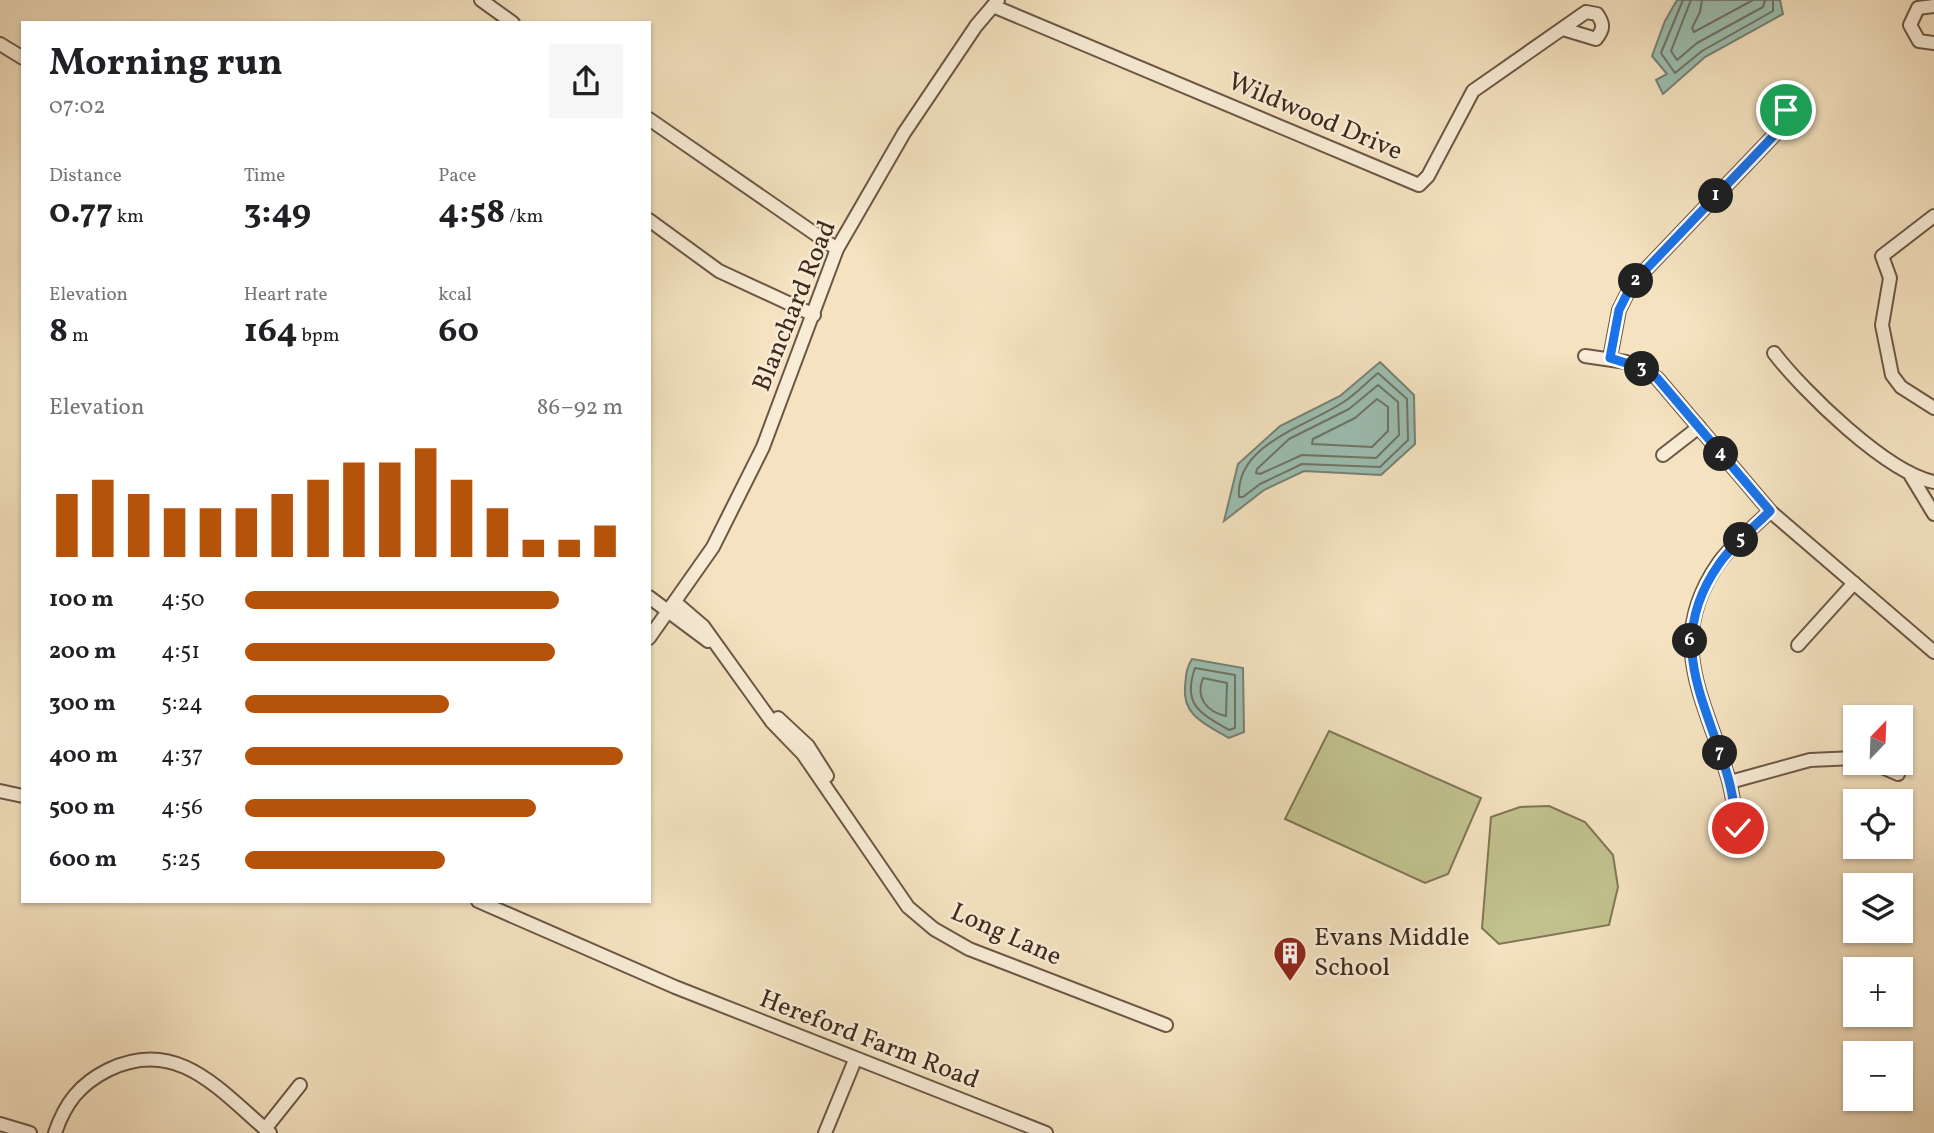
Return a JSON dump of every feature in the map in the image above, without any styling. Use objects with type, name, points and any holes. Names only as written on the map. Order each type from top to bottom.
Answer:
[{"type":"street","points":[[481,0],[510,21]]},
{"type":"street","name":"Wildwood Drive","points":[[995,3],[1419,185],[1429,176],[1473,91],[1563,29]]},
{"type":"street","name":"Blanchard Road","points":[[651,635],[713,547],[763,447],[837,249],[904,133],[976,26],[995,3]]},
{"type":"street","points":[[1934,6],[1918,8],[1910,24],[1919,41],[1934,43]]},
{"type":"street","points":[[0,44],[21,57]]},
{"type":"street","points":[[651,120],[837,249]]},
{"type":"street","points":[[1610,358],[1619,310],[1632,284],[1781,128]]},
{"type":"street","points":[[1934,216],[1882,256],[1889,278],[1882,325],[1892,375],[1901,387],[1934,408]]},
{"type":"street","points":[[651,221],[719,271],[814,315]]},
{"type":"street","points":[[1774,353],[1823,408],[1911,475],[1934,482]]},
{"type":"street","points":[[1585,356],[1610,358],[1642,368],[1657,378],[1746,486],[1770,511],[1934,652]]},
{"type":"street","points":[[1662,455],[1699,427]]},
{"type":"street","points":[[1911,475],[1934,514]]},
{"type":"street","points":[[1738,828],[1730,782],[1692,670],[1691,628],[1697,604],[1720,562],[1770,511]]},
{"type":"street","points":[[1798,645],[1854,583]]},
{"type":"street","name":"Long Lane","points":[[651,598],[672,606],[719,650],[753,696],[808,746],[840,805],[908,907],[948,939],[1166,1025]]},
{"type":"street","points":[[1730,782],[1810,760],[1843,759]]},
{"type":"street","points":[[0,791],[21,796]]},
{"type":"street","name":"Hereford Farm Road","points":[[471,903],[615,969],[648,982],[675,987]]},
{"type":"street","name":"Hereford Farm Road","points":[[489,903],[510,907],[675,987],[1046,1133]]},
{"type":"street","points":[[55,1133],[68,1103],[93,1078],[136,1059],[156,1057],[189,1067],[267,1131],[300,1085]]},
{"type":"street","points":[[825,1133],[855,1060]]},
{"type":"street","points":[[0,1124],[30,1133]]},
{"type":"green space","points":[[1329,731],[1481,798],[1448,874],[1425,883],[1285,819]]},
{"type":"green space","points":[[1549,806],[1585,822],[1613,855],[1618,887],[1609,925],[1499,944],[1482,928],[1491,817],[1520,807]]},
{"type":"water","points":[[1677,0],[1780,0],[1783,14],[1705,57],[1663,94],[1656,80],[1667,74],[1652,56],[1665,21]]},
{"type":"water","points":[[1380,362],[1414,395],[1415,444],[1381,475],[1304,471],[1264,490],[1224,521],[1238,464],[1280,426],[1340,396]]},
{"type":"water","points":[[1192,659],[1243,668],[1244,732],[1229,738],[1205,724],[1192,712],[1185,697],[1185,687],[1187,669]]},
{"type":"place","name":"Evans Middle School","points":[[1290,983]]},
{"type":"route","points":[[1738,828],[1730,782],[1692,670],[1691,628],[1697,604],[1720,562],[1770,511],[1746,486],[1671,391],[1642,368],[1610,358],[1619,310],[1632,284],[1781,128],[1778,117],[1786,110]]}]
